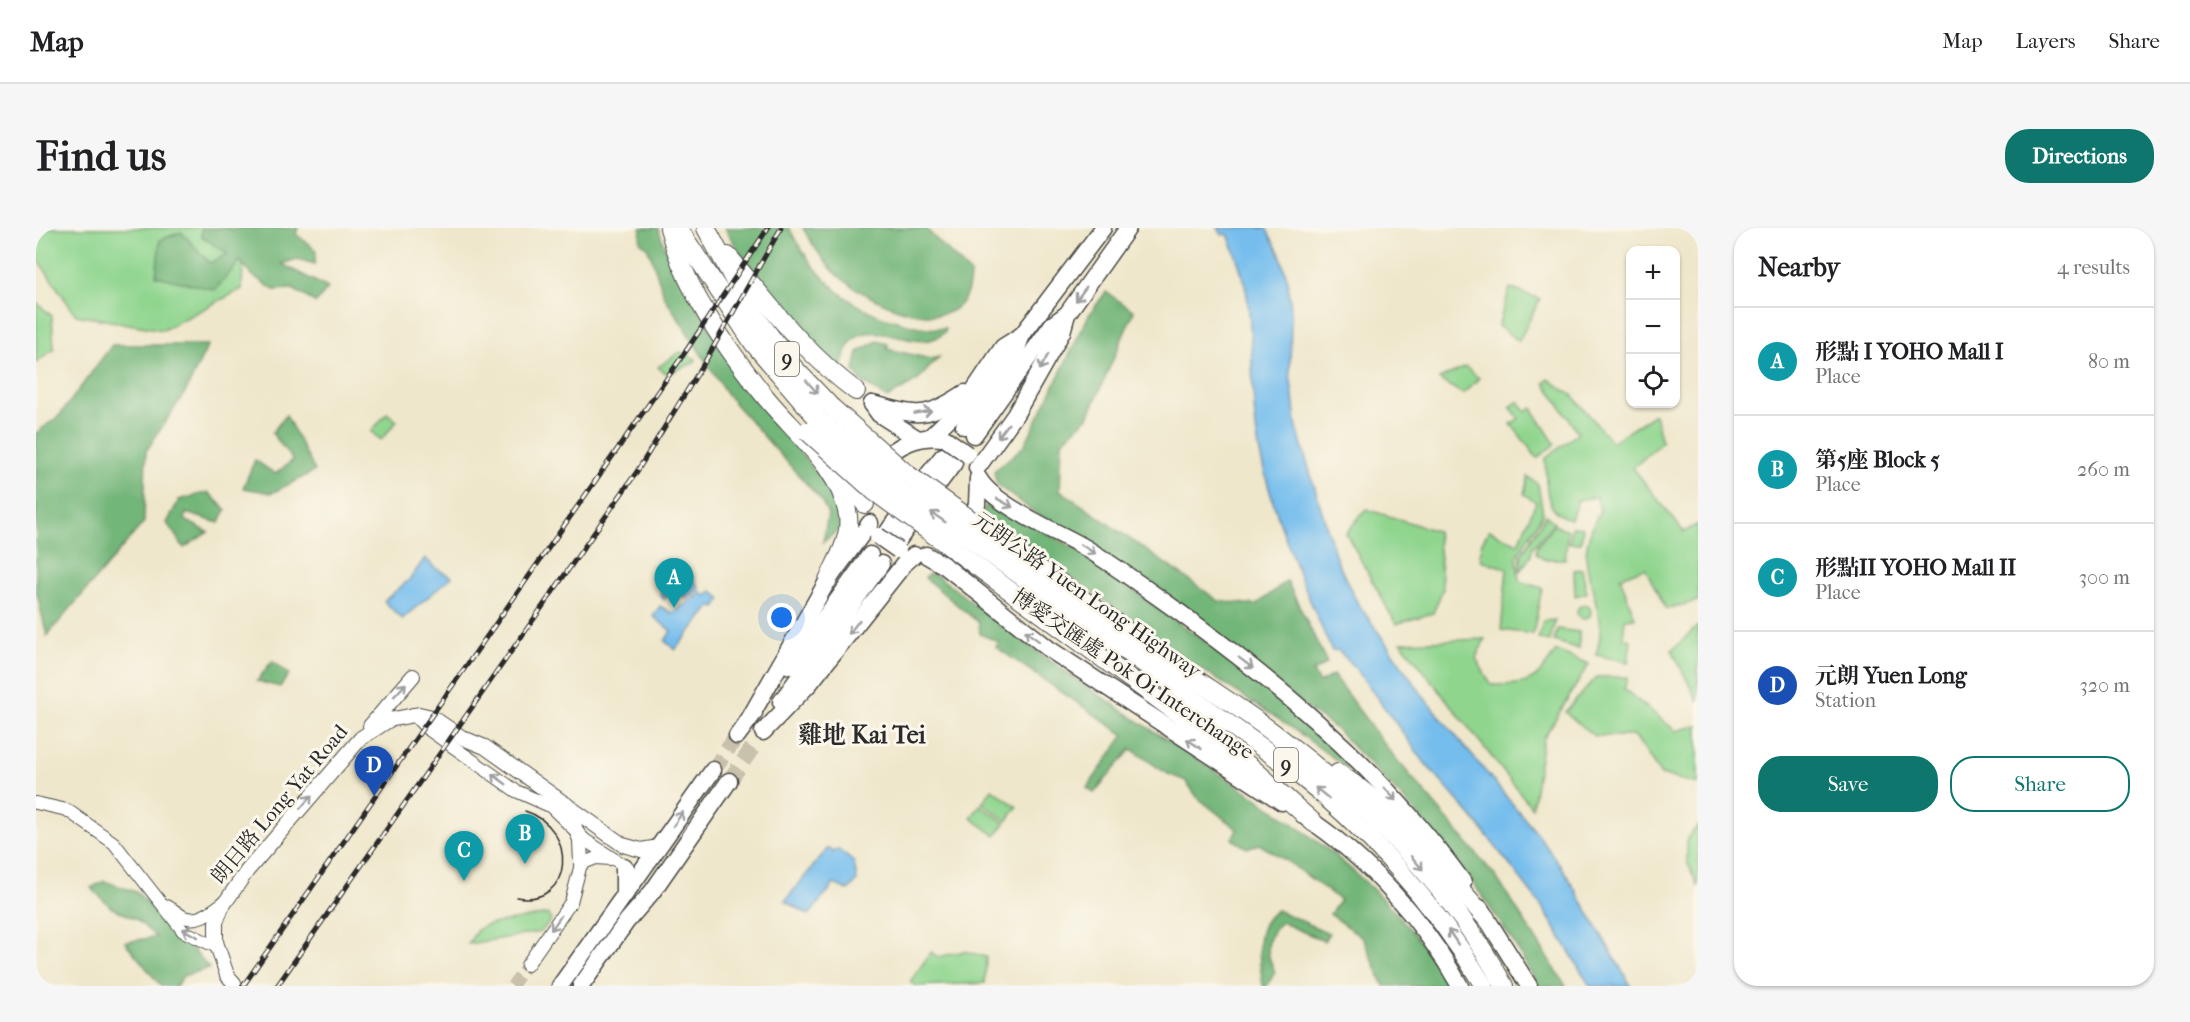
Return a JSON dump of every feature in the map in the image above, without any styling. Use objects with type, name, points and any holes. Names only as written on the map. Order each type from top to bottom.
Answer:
[{"type":"highway","name":"元朗公路 Yuen Long Highway","points":[[672,229],[754,344],[818,418],[855,454],[898,489],[1288,766],[1330,800],[1376,843],[1410,880],[1448,929],[1484,986]]},
{"type":"highway","points":[[672,229],[692,284],[718,332],[762,394],[821,461],[838,488],[849,525],[844,547],[828,580]]},
{"type":"highway","name":"元朗公路 Yuen Long Highway","points":[[709,232],[755,317],[794,368],[818,418]]},
{"type":"highway","points":[[709,232],[794,336],[834,375],[856,391]]},
{"type":"highway","points":[[821,461],[843,476],[865,504]]},
{"type":"highway","name":"元朗公路 Yuen Long Highway","points":[[985,551],[1288,743],[1358,802],[1406,850],[1462,920],[1504,986]]},
{"type":"highway","points":[[985,551],[1251,767],[1314,823]]},
{"type":"highway","points":[[1288,743],[1371,795],[1434,858],[1486,918]]},
{"type":"main road","points":[[1103,228],[1022,335],[1014,356],[969,430],[1052,325],[1067,314],[1128,228]]},
{"type":"main road","points":[[748,721],[828,580],[896,542],[946,546],[963,531],[977,506],[978,473],[1015,415],[1062,332],[1067,314]]},
{"type":"main road","points":[[737,736],[876,559],[758,739],[809,684],[904,564],[896,542],[865,504],[869,482],[880,462],[895,449],[932,438],[966,402],[1004,347],[1022,335]]},
{"type":"main road","points":[[872,404],[905,413],[926,413],[951,402],[978,384]]},
{"type":"main road","points":[[856,391],[872,404],[879,414],[932,438],[978,473],[991,494],[1086,548],[1145,588],[1258,672],[1299,706],[1337,740],[1414,821],[1451,865],[1529,986]]},
{"type":"main road","points":[[934,479],[954,457]]},
{"type":"main road","points":[[896,542],[904,521]]},
{"type":"main road","name":"博愛交匯處 Pok Oi Interchange","points":[[896,542],[945,566],[1059,655],[1314,823],[1365,866],[1404,907],[1436,947],[1460,986]]},
{"type":"main road","points":[[361,738],[413,676]]},
{"type":"main road","name":"朗日路 Long Yat Road","points":[[234,983],[227,975],[217,947],[215,927],[224,902],[247,871],[361,738],[381,723],[413,714],[432,717],[470,749],[484,747],[623,845],[640,850],[659,847]]},
{"type":"main road","points":[[560,986],[713,770]]},
{"type":"main road","points":[[580,986],[627,921],[652,892],[664,871],[729,781]]},
{"type":"main road","points":[[566,804],[582,849],[581,864]]},
{"type":"main road","points":[[618,863],[624,893]]},
{"type":"main road","points":[[641,873],[664,871]]},
{"type":"street","name":"朗日路 Long Yat Road","points":[[470,749],[516,791],[550,806],[577,832],[618,863],[641,873]]},
{"type":"street","points":[[36,802],[67,810],[114,843],[187,934],[217,947]]},
{"type":"street","points":[[527,965],[571,902],[581,864],[596,858],[618,863]]},
{"type":"street","points":[[166,906],[183,916],[194,918],[208,914],[224,902]]},
{"type":"green space","points":[[36,228],[244,228],[242,289],[163,330],[76,315],[36,257]]},
{"type":"green space","points":[[202,228],[228,228],[234,232],[236,228],[298,228],[296,234],[316,250],[315,264],[297,259],[282,264],[328,288],[316,303],[293,289],[274,290],[252,275],[240,261],[215,290],[156,276],[160,240],[181,232],[210,263],[228,254],[201,236]]},
{"type":"green space","points":[[641,228],[658,228],[667,253],[735,371],[824,482],[838,508],[840,529],[823,542],[828,514],[821,500],[728,396],[664,296],[647,247],[640,242]]},
{"type":"green space","points":[[725,228],[789,228],[798,245],[820,274],[846,298],[878,315],[921,327],[945,328],[945,332],[932,340],[917,341],[886,334],[871,333],[858,336],[848,348],[841,370],[777,304],[749,267]]},
{"type":"green space","points":[[803,228],[925,228],[970,273],[965,296],[954,310],[937,315],[916,314],[895,308],[873,298],[839,276],[824,260]]},
{"type":"green space","points":[[1510,288],[1540,299],[1519,341],[1498,326]]},
{"type":"green space","points":[[1106,292],[1134,311],[1088,417],[1062,442],[1060,490],[1219,601],[1256,605],[1287,581],[1327,663],[1313,672],[1319,683],[1333,675],[1387,748],[1496,877],[1566,986],[1538,986],[1514,943],[1474,884],[1410,806],[1337,730],[1001,488],[996,482],[994,471],[1024,446],[1089,315]]},
{"type":"green space","points":[[36,302],[52,316],[54,349],[36,363]]},
{"type":"green space","points":[[877,341],[888,344],[887,349],[931,359],[939,357],[917,381],[887,398],[861,381],[854,370],[858,352]]},
{"type":"green space","points":[[112,345],[208,345],[186,391],[146,451],[144,522],[47,636],[36,589],[36,433],[60,415]]},
{"type":"green space","points":[[680,352],[696,359],[694,363],[667,374],[658,367]]},
{"type":"green space","points":[[1465,367],[1479,378],[1463,394],[1439,379]]},
{"type":"green space","points":[[1549,379],[1573,396],[1612,442],[1655,414],[1662,442],[1633,468],[1684,532],[1698,524],[1698,601],[1666,609],[1645,568],[1620,577],[1635,618],[1625,619],[1623,638],[1631,640],[1628,662],[1596,655],[1600,628],[1586,557],[1587,544],[1600,511],[1597,497],[1578,500],[1571,519],[1555,511],[1548,496],[1545,459],[1578,433],[1545,383]]},
{"type":"green space","points":[[1519,401],[1526,412],[1532,408],[1555,444],[1537,458],[1511,424],[1519,418],[1510,407]]},
{"type":"green space","points":[[387,413],[397,421],[381,440],[371,432]]},
{"type":"green space","points":[[286,415],[315,471],[272,493],[243,488],[255,460],[275,474],[293,460],[272,433]]},
{"type":"green space","points":[[1528,477],[1538,484],[1543,514],[1517,556],[1519,581],[1542,588],[1533,634],[1501,630],[1507,569],[1481,560],[1481,544],[1489,530],[1518,544],[1536,502],[1524,494]]},
{"type":"green space","points":[[208,492],[226,510],[219,523],[186,513],[185,520],[208,532],[184,548],[167,523],[179,500]]},
{"type":"green space","points":[[988,501],[1072,547],[1258,679],[1333,746],[1371,785],[1286,724],[1195,665],[982,514]]},
{"type":"green space","points":[[1366,509],[1437,531],[1443,589],[1433,613],[1396,624],[1346,533]]},
{"type":"green space","points":[[1546,515],[1554,523],[1532,548],[1531,556],[1520,571],[1521,555]]},
{"type":"green space","points":[[1554,525],[1568,530],[1565,559],[1543,559],[1536,554],[1537,546]]},
{"type":"green space","points":[[1572,527],[1583,528],[1581,543],[1569,543]]},
{"type":"green space","points":[[1582,569],[1587,593],[1575,596],[1574,570]]},
{"type":"green space","points":[[929,574],[938,576],[1007,629],[1126,713],[1260,800],[1346,865],[1385,901],[1420,941],[1450,986],[1384,986],[1363,938],[1330,914],[1340,900],[1287,861],[1259,844],[1247,848],[1232,839],[1237,829],[1197,797],[1186,781],[1166,773],[1131,749],[1094,793],[1087,788],[1124,735],[996,647],[999,642],[980,634],[979,623],[925,578]]},
{"type":"green space","points":[[1584,605],[1589,607],[1591,612],[1589,617],[1584,619],[1579,617],[1577,612],[1579,607]]},
{"type":"green space","points":[[1555,620],[1550,641],[1538,639],[1543,621]]},
{"type":"green space","points":[[1698,626],[1698,702],[1672,650]]},
{"type":"green space","points":[[1557,629],[1579,632],[1579,649],[1554,641]]},
{"type":"green space","points":[[1485,639],[1476,658],[1491,685],[1523,683],[1530,680],[1542,670],[1556,651],[1589,664],[1543,739],[1532,808],[1401,642]]},
{"type":"green space","points":[[272,661],[289,674],[280,687],[257,681]]},
{"type":"green space","points":[[1597,677],[1628,677],[1624,689],[1676,731],[1698,725],[1698,784],[1661,775],[1635,736],[1594,736],[1565,712]]},
{"type":"green space","points":[[992,789],[1017,807],[1007,821],[982,803]]},
{"type":"green space","points":[[980,805],[1005,823],[996,836],[971,818]]},
{"type":"green space","points":[[1698,826],[1698,887],[1687,861],[1687,838]]},
{"type":"green space","points":[[104,881],[136,892],[177,931],[209,968],[183,976],[176,986],[161,986],[125,942],[156,937],[136,919],[112,908],[91,888]]},
{"type":"green space","points":[[1277,910],[1329,933],[1324,941],[1281,922],[1272,933],[1268,946],[1269,958],[1275,972],[1267,986],[1263,986],[1259,955],[1260,934],[1263,925]]},
{"type":"green space","points":[[548,914],[551,920],[541,932],[468,944],[477,930],[486,925]]},
{"type":"green space","points":[[964,951],[986,957],[985,983],[916,986],[910,982],[931,952],[938,957]]},
{"type":"water","points":[[1218,228],[1266,228],[1280,254],[1287,278],[1291,309],[1290,373],[1297,429],[1337,561],[1357,602],[1426,700],[1539,836],[1566,874],[1631,986],[1590,986],[1543,908],[1478,824],[1425,763],[1356,669],[1338,650],[1332,651],[1292,556],[1267,483],[1257,438],[1246,287],[1228,234],[1222,235]]},
{"type":"water","points":[[425,558],[435,568],[452,577],[402,619],[384,601],[410,579]]},
{"type":"water","points":[[678,569],[688,569],[700,590],[687,599],[672,589],[664,600],[660,594]]},
{"type":"water","points":[[712,591],[721,599],[715,608],[711,606],[675,650],[665,641],[671,631],[653,616],[660,606],[672,613],[702,593],[706,596]]},
{"type":"water","points":[[828,848],[833,852],[837,849],[854,862],[857,881],[848,890],[834,884],[809,915],[785,901]]},
{"type":"tunnel","points":[[713,770],[737,736]]},
{"type":"tunnel","points":[[729,781],[754,746]]},
{"type":"tunnel","points":[[512,986],[527,965]]},
{"type":"tram line","points":[[516,897],[535,897],[549,891],[559,879],[562,864],[561,849],[555,833],[542,820],[525,811]]},
{"type":"railway","points":[[243,986],[688,348],[768,228]]},
{"type":"railway","points":[[277,986],[636,473],[706,360],[781,228]]},
{"type":"place","name":"形點 I YOHO Mall I","points":[[674,608]]},
{"type":"place","name":"元朗 Yuen Long","points":[[374,796]]},
{"type":"place","name":"第5座 Block 5","points":[[525,864]]},
{"type":"place","name":"形點II YOHO Mall II","points":[[464,881]]},
{"type":"district","name":"雞地 Kai Tei","points":[[862,735]]}]
